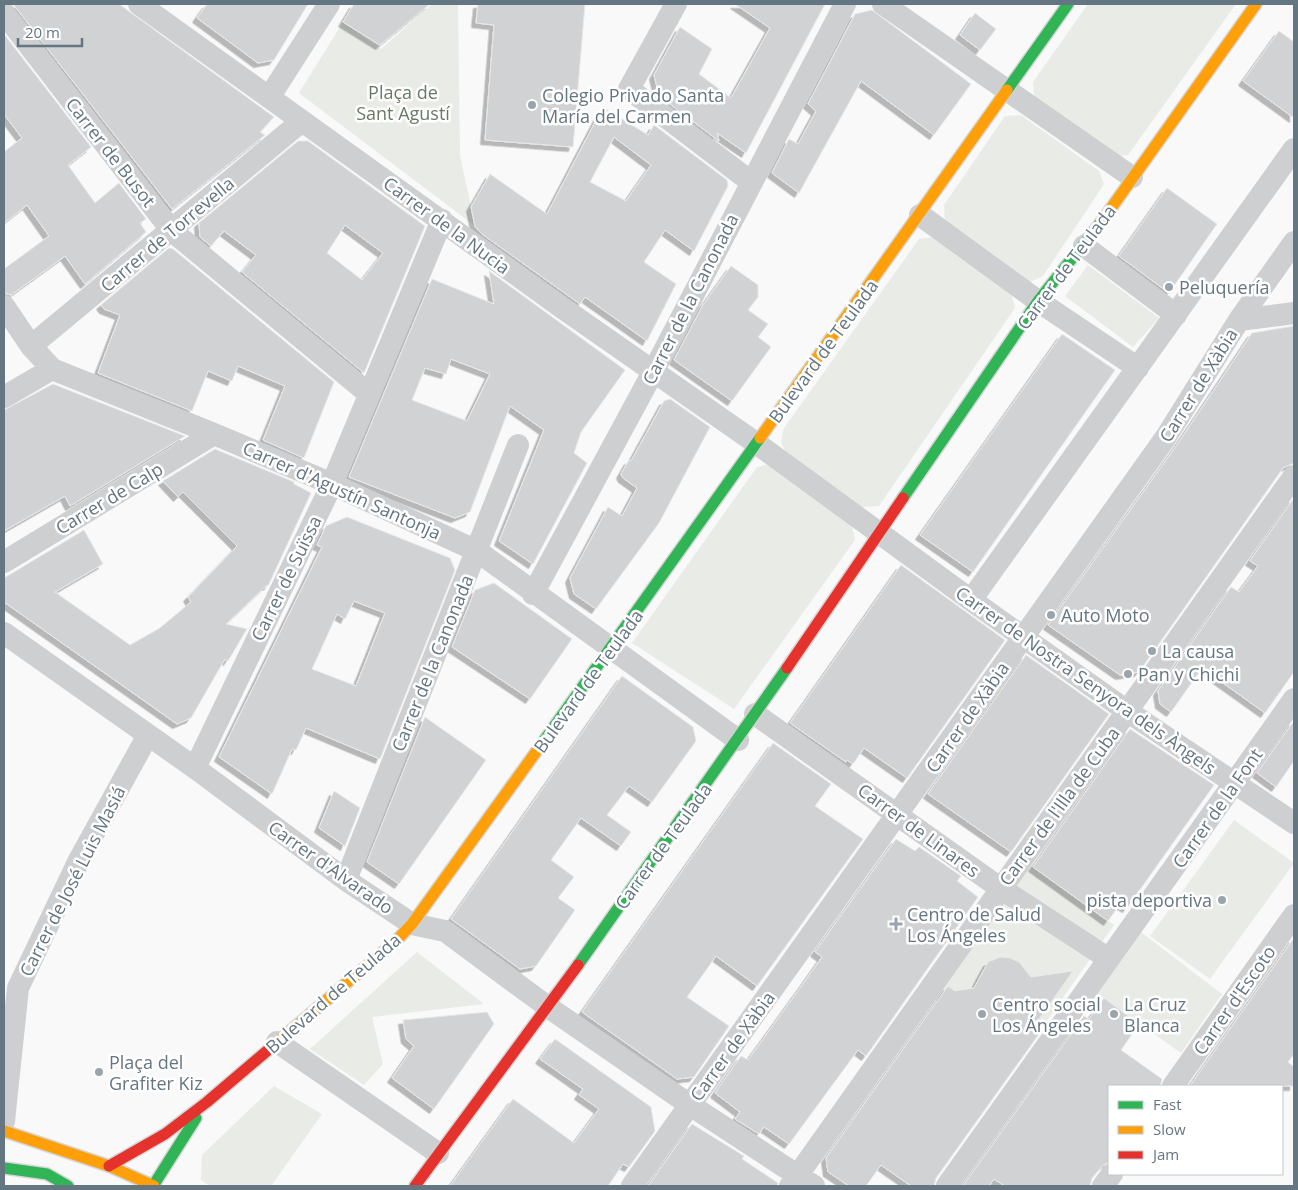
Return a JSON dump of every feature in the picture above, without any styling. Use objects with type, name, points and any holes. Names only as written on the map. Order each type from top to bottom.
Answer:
[{"type":"main road","name":"Bulevard de Teulada","points":[[109,1166],[164,1134],[207,1102],[396,941],[412,924],[611,649],[1068,4]]},
{"type":"main road","name":"Carrer de Teulada","points":[[415,1186],[548,1006],[738,740],[1038,301],[1084,246],[1256,4]]},
{"type":"main road","name":"Bulevard de Teulada","points":[[153,1186],[207,1102]]},
{"type":"main road","points":[[4,1131],[109,1166],[153,1186]]},
{"type":"main road","points":[[4,1168],[47,1174],[68,1186]]},
{"type":"street","points":[[270,96],[329,4]]},
{"type":"street","points":[[676,4],[629,89],[751,182]]},
{"type":"street","name":"Carrer de la Canonada","points":[[533,594],[653,372],[845,4]]},
{"type":"street","points":[[882,4],[1132,177]]},
{"type":"street","name":"Carrer de la Nucia","points":[[146,6],[302,121],[653,372],[756,443]]},
{"type":"street","name":"Carrer de Busot","points":[[4,14],[172,231],[369,394]]},
{"type":"street","name":"Carrer de Torrevella","points":[[31,346],[172,231],[302,121]]},
{"type":"street","points":[[971,600],[1294,149]]},
{"type":"street","points":[[920,215],[1038,301],[1138,368]]},
{"type":"street","name":"Carrer de Suïssa","points":[[195,768],[332,484],[442,220]]},
{"type":"street","name":"Carrer de Xàbia","points":[[632,1186],[1166,437],[1238,320],[1294,242]]},
{"type":"street","points":[[1084,246],[1176,315]]},
{"type":"street","points":[[4,306],[31,346],[52,369],[4,397]]},
{"type":"street","points":[[1238,320],[1294,312]]},
{"type":"street","name":"Carrer d'Agustín Santonja","points":[[52,369],[332,484],[477,551],[533,594],[738,740]]},
{"type":"street","name":"Carrer de Calp","points":[[4,562],[214,434]]},
{"type":"street","points":[[756,443],[880,534]]},
{"type":"street","name":"Carrer de la Canonada","points":[[346,880],[518,445]]},
{"type":"street","name":"Carrer de l'Illa de Cuba","points":[[801,1182],[1000,888],[1294,476]]},
{"type":"street","name":"Carrer de Nostra Senyora dels Àngels","points":[[880,534],[1127,710],[1294,824]]},
{"type":"street","name":"Carrer d'Alvarado","points":[[4,633],[195,768],[346,880],[412,924],[444,931],[548,1006],[801,1182]]},
{"type":"street","name":"Carrer de la Font","points":[[947,1186],[1294,699]]},
{"type":"street","name":"Carrer de Linares","points":[[755,714],[1000,888],[1109,959]]},
{"type":"street","name":"Carrer de José Luis Masiá","points":[[4,1121],[18,988],[79,860],[148,735]]},
{"type":"street","name":"Carrer d'Escoto","points":[[1175,1085],[1294,915]]},
{"type":"street","points":[[277,1042],[438,1153]]},
{"type":"street","points":[[1103,1186],[1111,1175]]},
{"type":"green space","name":"Plaça de Sant Agustí","points":[[432,4],[458,4],[460,155],[475,226],[299,93],[343,22],[381,49]]},
{"type":"green space","points":[[1088,4],[1236,4],[1128,155],[1113,157],[1034,101],[1033,82]]},
{"type":"green space","points":[[1021,115],[1099,171],[1104,184],[1043,276],[1030,282],[945,223],[944,205],[1005,116]]},
{"type":"green space","points":[[934,237],[1011,293],[1015,308],[879,506],[862,507],[786,453],[781,442],[784,428],[919,239]]},
{"type":"green space","points":[[1088,265],[1159,318],[1133,347],[1065,296]]},
{"type":"green space","points":[[769,464],[851,520],[855,540],[734,709],[632,643],[757,467]]},
{"type":"green space","name":"pista deportiva","points":[[1234,820],[1294,863],[1210,979],[1150,936]]},
{"type":"green space","points":[[1025,861],[1114,925],[1022,1056],[928,995]]},
{"type":"green space","points":[[1137,929],[1222,994],[1181,1053],[1094,991]]},
{"type":"green space","points":[[417,952],[484,1004],[372,1017],[383,1064],[364,1085],[310,1049]]},
{"type":"green space","points":[[274,1086],[322,1114],[271,1186],[210,1186],[201,1180],[202,1155]]},
{"type":"building","points":[[13,4],[119,4],[274,117],[260,132],[265,135],[172,209]]},
{"type":"building","points":[[207,4],[308,4],[274,60],[258,63],[197,18]]},
{"type":"building","points":[[354,4],[430,4],[380,45],[343,22]]},
{"type":"building","points":[[478,4],[585,4],[573,147],[485,140],[494,25],[476,23]]},
{"type":"building","points":[[735,4],[825,4],[746,153],[717,133],[719,141],[666,101],[668,98],[658,91],[654,75],[680,27],[712,49],[699,74],[731,98],[770,28]]},
{"type":"building","points":[[872,10],[971,84],[934,135],[861,81],[799,193],[772,173],[789,139],[798,144],[816,111],[808,104],[855,14]]},
{"type":"building","points":[[975,13],[996,29],[980,50],[960,35]]},
{"type":"building","points":[[1279,31],[1294,42],[1294,118],[1243,81]]},
{"type":"building","points":[[4,34],[91,147],[68,165],[95,203],[119,183],[146,219],[140,223],[146,232],[85,284],[65,256],[11,295],[4,293],[4,269],[49,236],[27,205],[4,223],[4,152],[22,138],[4,114]]},
{"type":"building","points":[[603,107],[648,135],[654,125],[727,180],[728,186],[694,251],[665,230],[644,262],[676,284],[647,341],[585,297],[580,304],[482,234],[475,226],[471,207],[490,174],[547,214]],"holes":[[[614,137],[651,165],[626,201],[590,182]]]},
{"type":"building","points":[[298,141],[308,141],[425,226],[364,373],[242,272],[256,255],[224,231],[211,246],[200,237],[199,223]],"holes":[[[345,225],[383,253],[362,280],[327,253]]]},
{"type":"building","points":[[1167,188],[1217,224],[1169,293],[1119,256]]},
{"type":"building","points":[[169,248],[173,249],[334,382],[304,458],[263,440],[285,386],[238,366],[232,381],[208,371],[192,411],[98,373],[120,315],[104,309],[101,305]]},
{"type":"building","points":[[731,266],[758,285],[758,297],[748,310],[768,324],[758,337],[771,347],[732,401],[674,360],[703,305]]},
{"type":"building","points":[[489,271],[625,370],[581,432],[574,453],[587,463],[533,564],[499,541],[544,430],[510,406],[470,512],[455,518],[349,477],[432,279],[494,304]],"holes":[[[451,359],[490,374],[467,421],[412,400],[425,368],[446,374]]]},
{"type":"building","points":[[1294,326],[1294,463],[1283,468],[1139,672],[1120,675],[1048,625],[1177,445],[1252,333]]},
{"type":"building","points":[[1062,334],[1115,370],[973,572],[920,535]]},
{"type":"building","points":[[53,384],[185,436],[70,506],[65,496],[4,531],[4,410]]},
{"type":"building","points":[[670,399],[710,427],[659,523],[596,609],[574,594],[570,578],[608,507],[622,516],[637,488],[623,478],[621,474],[629,460],[631,461],[664,401]]},
{"type":"building","points":[[215,449],[294,482],[294,484],[311,493],[268,586],[226,624],[247,629],[228,661],[225,659],[191,718],[177,724],[4,602],[4,578],[84,530],[103,564],[55,592],[130,645],[160,628],[191,602],[188,597],[237,546],[183,492],[178,497],[163,481]]},
{"type":"building","points":[[1294,498],[1294,672],[1265,713],[1202,668],[1171,712],[1160,704],[1158,691],[1231,587],[1239,592],[1258,566],[1250,561]]},
{"type":"building","points":[[347,517],[450,558],[455,570],[380,759],[306,728],[296,750],[292,749],[272,794],[219,757],[322,547],[317,545],[326,526]],"holes":[[[354,601],[385,613],[356,686],[312,669],[337,614],[345,619]]]},
{"type":"building","points":[[901,565],[1005,640],[907,778],[864,748],[853,764],[847,760],[846,762],[790,723]]},
{"type":"building","points":[[494,583],[572,639],[530,699],[452,647],[475,590]]},
{"type":"building","points":[[1026,655],[1109,714],[1011,852],[928,794]]},
{"type":"building","points":[[622,676],[693,727],[696,741],[652,802],[629,786],[607,815],[631,832],[621,846],[581,818],[551,860],[574,877],[558,898],[575,910],[536,966],[520,969],[451,919]]},
{"type":"building","points":[[425,717],[486,760],[399,884],[367,862]]},
{"type":"building","points":[[1294,721],[1294,761],[1276,787],[1257,773]]},
{"type":"building","points":[[1130,729],[1214,785],[1127,908],[1120,904],[1108,921],[1033,867]]},
{"type":"building","points":[[773,743],[831,784],[815,806],[863,839],[757,986],[716,956],[687,997],[729,1026],[694,1077],[677,1079],[582,1012]]},
{"type":"building","points":[[334,791],[360,808],[345,846],[319,828]]},
{"type":"building","points":[[896,839],[915,851],[919,847],[961,876],[957,881],[978,897],[866,1056],[858,1050],[789,1144],[764,1127],[759,1134],[735,1119],[740,1112],[715,1093],[741,1056],[748,1060],[803,984],[822,957],[815,952]]},
{"type":"building","points":[[1294,938],[1294,1054],[1288,1062],[1294,1067],[1294,1086],[1191,1085]]},
{"type":"building","points":[[1000,957],[1010,958],[1019,962],[1031,977],[1073,971],[1037,1022],[1044,1027],[936,1178],[934,1186],[911,1186],[881,1165],[866,1186],[849,1186],[828,1172],[826,1158],[948,986],[955,991],[974,988],[988,962]]},
{"type":"building","points":[[1104,998],[1139,1024],[1121,1050],[1162,1079],[1160,1085],[1108,1085],[1108,1163],[1102,1166],[1092,1178],[1090,1186],[1005,1186],[994,1179],[989,1186],[963,1186],[1084,1016],[1089,1019]]},
{"type":"building","points":[[487,1012],[494,1024],[434,1109],[392,1078],[414,1046],[406,1039],[403,1020]]},
{"type":"building","points":[[555,1039],[651,1107],[655,1131],[629,1167],[623,1164],[608,1186],[450,1186],[513,1099],[574,1143],[599,1109],[579,1095],[583,1089],[540,1059]]},
{"type":"building","points":[[692,1124],[744,1156],[742,1159],[778,1183],[777,1186],[648,1186]]},
{"type":"traffic: fast","points":[[1007,90],[1068,4]]},
{"type":"traffic: fast","points":[[903,498],[1038,301],[1102,221]]},
{"type":"traffic: fast","points":[[541,745],[760,438]]},
{"type":"traffic: fast","points":[[578,965],[787,668]]},
{"type":"traffic: fast","points":[[153,1186],[196,1118]]},
{"type":"traffic: fast","points":[[4,1168],[47,1174],[68,1186]]},
{"type":"traffic: slow","points":[[1102,221],[1256,4]]},
{"type":"traffic: slow","points":[[760,438],[1007,90]]},
{"type":"traffic: slow","points":[[274,1045],[396,941],[412,924],[541,745]]},
{"type":"traffic: slow","points":[[4,1131],[109,1166],[154,1186]]},
{"type":"traffic: jam","points":[[787,668],[903,498]]},
{"type":"traffic: jam","points":[[415,1186],[578,965]]},
{"type":"traffic: jam","points":[[109,1166],[165,1134],[207,1102],[274,1045]]},
{"type":"place","name":"Colegio Privado Santa María del Carmen","points":[[532,105]]},
{"type":"place","name":"Peluquería","points":[[1169,287]]},
{"type":"place","name":"Auto Moto","points":[[1051,615]]},
{"type":"place","name":"La causa","points":[[1152,651]]},
{"type":"place","name":"Pan y Chichi","points":[[1128,674]]},
{"type":"place","name":"pista deportiva","points":[[1222,900]]},
{"type":"place","name":"Centro de Salud Los Ángeles","points":[[896,924]]},
{"type":"place","name":"Centro social Los Ángeles","points":[[982,1014]]},
{"type":"place","name":"La Cruz Blanca","points":[[1114,1014]]},
{"type":"place","name":"Plaça del Grafiter Kiz","points":[[99,1072]]}]
